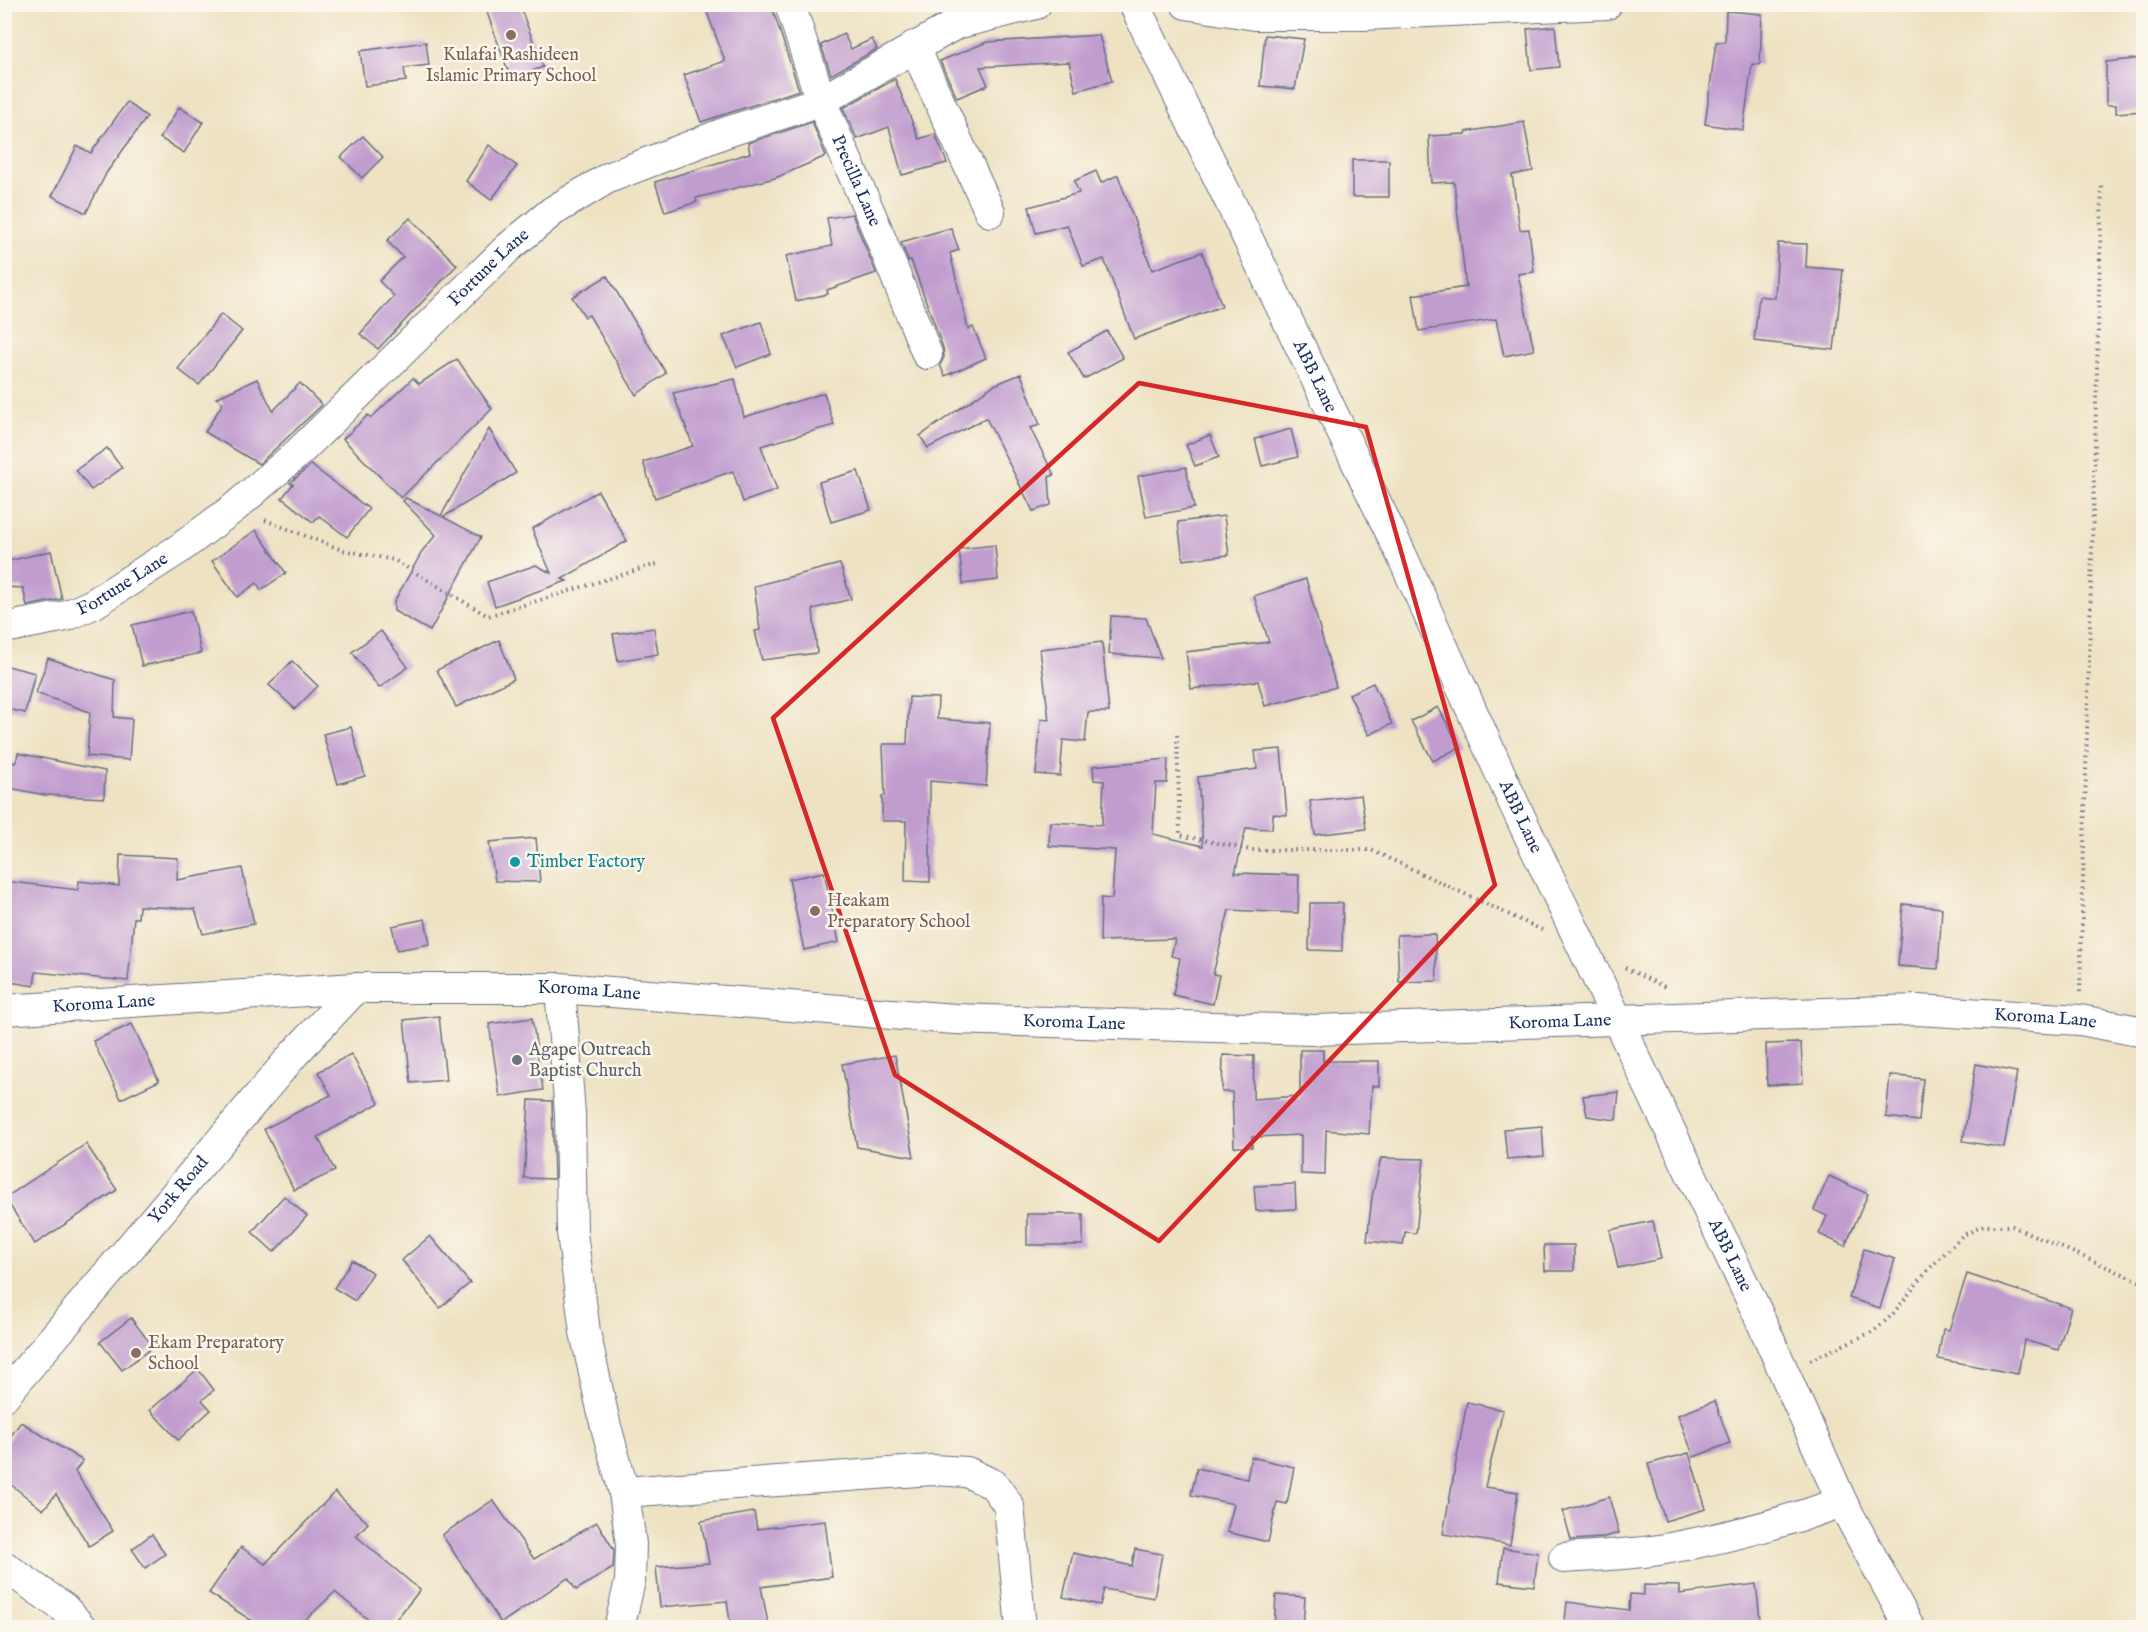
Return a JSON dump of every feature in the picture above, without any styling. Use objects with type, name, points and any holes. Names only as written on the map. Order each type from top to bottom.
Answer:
[{"type":"street","name":"Precilla Lane","points":[[789,4],[821,101],[874,222],[927,354]]},
{"type":"street","name":"Fortune Lane","points":[[4,628],[66,615],[93,604],[179,549],[234,508],[299,452],[509,247],[553,211],[608,178],[724,133],[821,101],[956,24],[1035,4]]},
{"type":"street","name":"ABB Lane","points":[[1134,4],[1402,556],[1514,804],[1784,1370],[1842,1502],[1910,1628]]},
{"type":"street","points":[[1186,4],[1256,15],[1303,15],[1607,4]]},
{"type":"street","points":[[914,46],[990,212]]},
{"type":"street","name":"Koroma Lane","points":[[4,1010],[356,988],[560,988],[955,1019],[1303,1029],[1918,1010],[2080,1020],[2144,1032]]},
{"type":"street","name":"York Road","points":[[4,1396],[294,1054],[356,988]]},
{"type":"street","points":[[560,988],[570,1113],[572,1233],[585,1332],[605,1423],[624,1492],[631,1544],[630,1581],[619,1628]]},
{"type":"street","points":[[624,1492],[921,1471],[967,1472],[994,1485],[1009,1506],[1021,1628]]},
{"type":"street","points":[[1564,1558],[1684,1545],[1800,1517],[1842,1502]]},
{"type":"street","points":[[4,1566],[64,1608],[82,1628]]},
{"type":"path","points":[[2080,1020],[2091,499],[2102,183]]},
{"type":"path","points":[[234,508],[342,550],[394,560],[488,616],[660,563]]},
{"type":"path","points":[[1177,735],[1180,835],[1250,850],[1371,850],[1678,993]]},
{"type":"path","points":[[1784,1370],[1874,1331],[1892,1315],[1928,1270],[1963,1235],[1984,1226],[2012,1226],[2144,1283]]},
{"type":"highlighted area","points":[[1139,383],[1366,427],[1495,885],[1159,1241],[895,1075],[773,718]]},
{"type":"building","name":"Kulafai Rashideen Islamic Primary School","points":[[484,4],[519,4],[543,67],[511,79]]},
{"type":"building","points":[[704,4],[771,4],[799,90],[701,122],[684,75],[725,61]]},
{"type":"building","points":[[1726,11],[1762,14],[1760,65],[1752,64],[1743,130],[1705,124],[1716,42],[1725,42]]},
{"type":"building","points":[[1555,26],[1559,67],[1531,70],[1527,29]]},
{"type":"building","points":[[844,34],[851,49],[872,39],[877,49],[831,75],[821,45]]},
{"type":"building","points":[[1099,35],[1112,81],[1076,91],[1069,62],[980,67],[988,85],[957,98],[940,61],[987,42]]},
{"type":"building","points":[[1265,35],[1304,39],[1295,89],[1260,86]]},
{"type":"building","points":[[426,42],[429,65],[404,68],[406,81],[365,86],[360,51]]},
{"type":"building","points":[[2144,58],[2144,111],[2116,113],[2116,105],[2106,105],[2106,62]]},
{"type":"building","points":[[895,79],[919,139],[935,134],[947,163],[902,175],[889,127],[857,139],[843,108]]},
{"type":"building","points":[[127,102],[147,117],[107,172],[86,213],[52,196],[77,146],[91,153]]},
{"type":"building","points":[[179,107],[203,122],[184,153],[160,138]]},
{"type":"building","points":[[812,122],[826,156],[775,178],[696,198],[697,202],[665,212],[655,182],[750,153],[748,143]]},
{"type":"building","points":[[1524,122],[1533,171],[1512,175],[1520,230],[1529,229],[1534,272],[1518,274],[1534,350],[1504,356],[1496,319],[1419,331],[1413,295],[1466,287],[1454,182],[1431,183],[1429,136],[1466,134],[1466,132]]},
{"type":"building","points":[[363,136],[383,157],[362,178],[341,157]]},
{"type":"building","points":[[489,145],[517,166],[491,200],[466,181]]},
{"type":"building","points":[[1352,160],[1389,160],[1389,197],[1352,197]]},
{"type":"building","points":[[1096,171],[1101,183],[1118,175],[1152,270],[1202,252],[1222,306],[1134,339],[1104,259],[1083,266],[1067,225],[1036,233],[1029,207],[1079,193],[1074,181]]},
{"type":"building","points":[[852,214],[876,273],[827,290],[828,294],[796,301],[786,256],[832,246],[827,218]]},
{"type":"building","points":[[410,218],[457,265],[378,349],[360,334],[394,296],[379,281],[403,257],[387,241]]},
{"type":"building","points":[[951,228],[959,250],[950,253],[968,329],[973,327],[986,358],[945,376],[940,365],[944,357],[943,348],[911,260],[908,261],[901,242]]},
{"type":"building","points":[[1778,243],[1807,244],[1806,267],[1843,270],[1834,350],[1754,341],[1759,296],[1775,298]]},
{"type":"building","points":[[607,276],[666,373],[636,395],[589,315],[585,317],[572,297]]},
{"type":"building","points":[[221,314],[242,331],[199,385],[178,369]]},
{"type":"building","points":[[761,322],[771,354],[737,367],[723,336]]},
{"type":"building","points":[[1107,331],[1123,358],[1084,379],[1068,352]]},
{"type":"building","points":[[457,359],[492,409],[401,498],[343,439],[368,415],[371,418],[413,378],[419,384]]},
{"type":"building","points":[[1021,374],[1040,425],[1030,428],[1054,475],[1049,477],[1051,505],[1033,511],[986,418],[928,448],[920,436],[994,385]]},
{"type":"building","points":[[257,379],[273,411],[300,383],[322,405],[259,464],[205,432],[223,403],[216,398]]},
{"type":"building","points":[[735,379],[744,417],[824,393],[834,425],[761,446],[777,490],[743,502],[733,471],[655,498],[643,462],[693,446],[673,393]]},
{"type":"building","points":[[489,429],[516,473],[443,517],[481,537],[430,631],[394,611],[394,602],[423,550],[436,535],[403,501],[406,498],[441,516]]},
{"type":"building","points":[[1291,429],[1298,457],[1262,466],[1255,439]]},
{"type":"building","points":[[1210,435],[1219,457],[1195,466],[1186,445]]},
{"type":"building","points":[[107,448],[122,468],[91,490],[76,470]]},
{"type":"building","points":[[311,465],[369,509],[347,537],[319,516],[313,522],[282,498],[293,484],[290,483]]},
{"type":"building","points":[[1186,467],[1194,508],[1146,517],[1138,476]]},
{"type":"building","points":[[858,471],[871,510],[831,522],[819,482]]},
{"type":"building","points":[[598,491],[627,541],[562,579],[567,581],[495,606],[487,582],[536,565],[551,573],[532,529]]},
{"type":"building","points":[[1224,516],[1229,555],[1183,560],[1178,522]]},
{"type":"building","points":[[256,530],[286,573],[261,590],[257,583],[237,597],[212,561]]},
{"type":"building","points":[[995,545],[998,580],[963,584],[959,549]]},
{"type":"building","points":[[51,551],[62,599],[27,606],[23,588],[4,587],[4,562]]},
{"type":"building","points":[[840,564],[851,599],[813,609],[817,653],[762,660],[755,631],[760,630],[754,586]]},
{"type":"building","points":[[1306,579],[1336,687],[1265,706],[1258,681],[1191,689],[1186,652],[1269,642],[1254,596]]},
{"type":"building","points":[[191,611],[201,653],[142,666],[132,625]]},
{"type":"building","points":[[1111,616],[1146,618],[1161,658],[1109,654]]},
{"type":"building","points":[[654,628],[658,654],[618,661],[613,634]]},
{"type":"building","points":[[381,631],[408,667],[379,688],[352,652]]},
{"type":"building","points":[[499,640],[514,679],[456,707],[437,670]]},
{"type":"building","points":[[1102,642],[1109,712],[1088,712],[1085,742],[1063,740],[1060,776],[1036,774],[1041,719],[1049,720],[1040,649]]},
{"type":"building","points":[[48,658],[115,680],[114,717],[132,719],[129,760],[87,756],[90,712],[36,693]]},
{"type":"building","points":[[292,661],[318,686],[295,709],[269,685]]},
{"type":"building","points":[[4,665],[35,673],[25,713],[4,708]]},
{"type":"building","points":[[1373,683],[1392,724],[1369,735],[1349,694]]},
{"type":"building","points":[[909,697],[938,698],[937,719],[990,723],[986,786],[930,781],[930,882],[905,881],[906,821],[882,821],[882,796],[885,796],[883,744],[907,744]]},
{"type":"building","points":[[1438,707],[1460,747],[1433,761],[1411,721]]},
{"type":"building","points":[[351,727],[365,776],[338,784],[323,734]]},
{"type":"building","points":[[1281,749],[1287,815],[1273,814],[1272,829],[1246,828],[1235,873],[1299,875],[1298,913],[1229,910],[1213,974],[1219,975],[1213,1004],[1173,995],[1180,958],[1171,956],[1175,939],[1100,941],[1101,898],[1112,899],[1115,850],[1049,846],[1050,822],[1102,825],[1104,781],[1094,780],[1093,766],[1168,759],[1167,783],[1156,783],[1153,834],[1203,846],[1198,777],[1257,769],[1255,751]]},
{"type":"building","points":[[18,753],[105,771],[104,798],[45,795],[4,787],[4,761],[16,763]]},
{"type":"building","points":[[1361,795],[1366,829],[1315,835],[1310,801]]},
{"type":"building","name":"Timber Factory","points":[[536,838],[540,882],[495,881],[489,842]]},
{"type":"building","points":[[120,855],[178,858],[177,880],[242,868],[254,924],[203,934],[195,909],[139,906],[138,918],[134,918],[128,981],[36,972],[34,986],[4,981],[4,881],[78,890],[79,881],[119,886]]},
{"type":"building","name":"Heakam Preparatory School","points":[[824,872],[839,942],[804,950],[789,879]]},
{"type":"building","points":[[1310,903],[1343,903],[1342,951],[1309,950]]},
{"type":"building","points":[[1903,904],[1942,908],[1938,969],[1898,966]]},
{"type":"building","points":[[425,919],[430,944],[397,950],[392,926]]},
{"type":"building","points":[[1435,934],[1437,981],[1399,982],[1397,935]]},
{"type":"building","points":[[439,1016],[446,1080],[411,1083],[404,1020]]},
{"type":"building","name":"Agape Outreach Baptist Church","points":[[532,1018],[543,1090],[500,1097],[489,1024]]},
{"type":"building","points":[[132,1024],[159,1081],[121,1099],[93,1041]]},
{"type":"building","points":[[1801,1043],[1803,1083],[1767,1085],[1766,1044]]},
{"type":"building","points":[[1300,1050],[1323,1050],[1323,1061],[1379,1061],[1379,1086],[1372,1086],[1369,1134],[1326,1130],[1325,1175],[1301,1174],[1301,1135],[1252,1137],[1252,1147],[1234,1147],[1232,1092],[1222,1092],[1223,1055],[1254,1056],[1253,1099],[1300,1096]]},
{"type":"building","points":[[351,1054],[379,1103],[318,1137],[335,1171],[294,1190],[264,1129],[331,1095],[318,1072]]},
{"type":"building","points":[[895,1055],[914,1157],[857,1147],[842,1064]]},
{"type":"building","points":[[1976,1064],[2017,1072],[2004,1148],[1963,1141]]},
{"type":"building","points":[[1890,1075],[1923,1079],[1919,1121],[1886,1117]]},
{"type":"building","points":[[1619,1092],[1616,1120],[1587,1116],[1583,1096]]},
{"type":"building","points":[[529,1100],[552,1101],[554,1179],[524,1178]]},
{"type":"building","points":[[1542,1126],[1544,1156],[1507,1159],[1504,1129]]},
{"type":"building","points":[[86,1144],[117,1190],[35,1244],[5,1198]]},
{"type":"building","points":[[1381,1158],[1424,1159],[1416,1233],[1405,1232],[1403,1245],[1367,1241],[1372,1197]]},
{"type":"building","points":[[1829,1176],[1868,1194],[1845,1246],[1819,1234],[1827,1216],[1814,1210]]},
{"type":"building","points":[[1295,1184],[1296,1209],[1256,1211],[1254,1186]]},
{"type":"building","points":[[284,1196],[307,1216],[274,1252],[252,1232]]},
{"type":"building","points":[[1027,1214],[1083,1214],[1083,1245],[1027,1245]]},
{"type":"building","points":[[1653,1221],[1661,1259],[1618,1268],[1610,1230]]},
{"type":"building","points":[[430,1236],[470,1283],[440,1308],[402,1260]]},
{"type":"building","points":[[1544,1245],[1574,1245],[1574,1271],[1545,1271]]},
{"type":"building","points":[[1864,1249],[1895,1259],[1880,1308],[1849,1298]]},
{"type":"building","points":[[352,1260],[373,1273],[355,1301],[334,1288]]},
{"type":"building","points":[[1967,1274],[2071,1308],[2058,1350],[2024,1340],[2018,1374],[1938,1359],[1943,1329],[1949,1330]]},
{"type":"building","points":[[131,1318],[153,1347],[122,1370],[100,1342]]},
{"type":"building","points":[[198,1369],[214,1390],[202,1400],[211,1410],[178,1440],[150,1410]]},
{"type":"building","points":[[1715,1401],[1730,1443],[1694,1457],[1678,1415]]},
{"type":"building","points":[[1467,1402],[1503,1410],[1485,1487],[1518,1492],[1510,1545],[1443,1534]]},
{"type":"building","points":[[21,1422],[83,1461],[75,1471],[113,1531],[89,1546],[56,1494],[43,1510],[4,1479],[4,1445]]},
{"type":"building","points":[[1689,1453],[1706,1509],[1665,1521],[1648,1464]]},
{"type":"building","points":[[1251,1457],[1294,1467],[1287,1504],[1277,1502],[1268,1542],[1227,1532],[1234,1504],[1191,1495],[1197,1468],[1247,1479]]},
{"type":"building","points":[[335,1492],[368,1523],[356,1536],[420,1590],[389,1628],[378,1628],[335,1592],[297,1628],[263,1628],[209,1593],[241,1547],[265,1564]]},
{"type":"building","points":[[1609,1497],[1619,1533],[1601,1538],[1571,1540],[1563,1511]]},
{"type":"building","points":[[493,1500],[534,1559],[597,1522],[614,1550],[613,1568],[576,1590],[568,1578],[501,1623],[442,1535]]},
{"type":"building","points":[[754,1512],[757,1529],[825,1521],[832,1577],[761,1587],[769,1628],[731,1628],[727,1601],[660,1607],[656,1567],[709,1563],[701,1521]]},
{"type":"building","points":[[152,1534],[165,1554],[145,1568],[132,1549]]},
{"type":"building","points":[[1503,1548],[1538,1553],[1534,1586],[1499,1582]]},
{"type":"building","points":[[1135,1549],[1162,1554],[1154,1598],[1104,1589],[1100,1605],[1063,1597],[1073,1553],[1132,1566]]},
{"type":"building","points":[[1756,1584],[1761,1628],[1564,1628],[1567,1602],[1629,1610],[1630,1594],[1644,1595],[1644,1585],[1680,1586],[1680,1594]]},
{"type":"building","points":[[1276,1595],[1305,1597],[1303,1628],[1274,1628]]},
{"type":"place","name":"Kulafai Rashideen Islamic Primary School","points":[[511,35]]},
{"type":"place","name":"Timber Factory","points":[[515,862]]},
{"type":"place","name":"Heakam Preparatory School","points":[[815,911]]},
{"type":"place","name":"Agape Outreach Baptist Church","points":[[517,1060]]},
{"type":"place","name":"Ekam Preparatory School","points":[[136,1353]]}]
